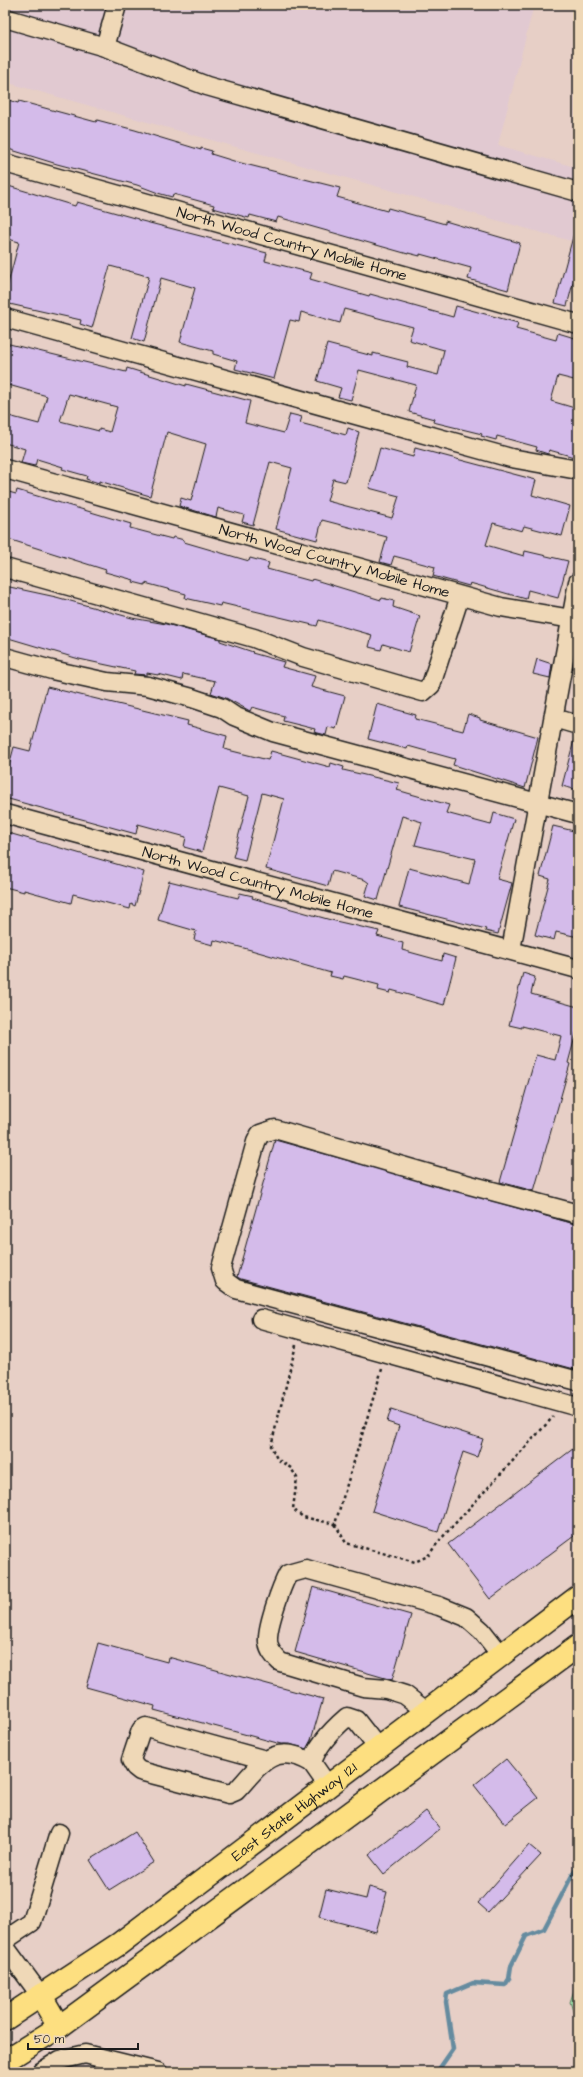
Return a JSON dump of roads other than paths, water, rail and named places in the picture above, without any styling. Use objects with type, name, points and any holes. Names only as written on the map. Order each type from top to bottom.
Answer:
[{"type":"main road","name":"East State Highway 121","points":[[5,2019],[119,1944],[578,1597]]},
{"type":"main road","points":[[5,2061],[59,2028],[578,1646]]},
{"type":"main road","points":[[41,1996],[59,2028]]},
{"type":"street","points":[[105,47],[117,5]]},
{"type":"street","points":[[5,18],[105,47],[208,86],[578,192]]},
{"type":"street","name":"North Wood Country Mobile Home","points":[[5,163],[578,324]]},
{"type":"street","points":[[5,318],[511,458],[578,470]]},
{"type":"street","name":"North Wood Country Mobile Home","points":[[5,470],[501,607],[572,619]]},
{"type":"street","points":[[5,568],[254,638],[303,657],[423,692],[431,685],[460,596]]},
{"type":"street","points":[[511,950],[578,582]]},
{"type":"street","points":[[5,657],[52,670],[107,682],[148,686],[185,696],[222,708],[234,716],[273,732],[578,814]]},
{"type":"street","points":[[554,718],[578,724]]},
{"type":"street","name":"North Wood Country Mobile Home","points":[[5,814],[578,969]]},
{"type":"street","points":[[578,1214],[440,1177],[275,1129],[260,1134],[256,1142],[221,1268],[225,1281],[236,1289],[578,1381]]},
{"type":"street","points":[[261,1319],[578,1407]]},
{"type":"street","points":[[426,1711],[405,1695],[392,1691],[363,1687],[280,1662],[270,1652],[267,1638],[281,1586],[288,1574],[306,1569],[439,1606],[466,1617],[482,1631],[501,1655]]},
{"type":"street","points":[[312,1763],[315,1754],[336,1726],[347,1717],[356,1720],[378,1748]]},
{"type":"street","points":[[266,1760],[146,1726],[141,1730],[131,1760],[135,1767],[140,1771],[229,1794],[236,1790],[266,1760],[270,1756],[282,1754],[301,1757],[312,1763],[328,1786]]},
{"type":"street","points":[[5,1940],[32,1922],[59,1833]]},
{"type":"street","points":[[5,1947],[41,1996]]},
{"type":"street","points":[[44,2069],[60,2060],[85,2054],[158,2072]]},
{"type":"waterway","points":[[437,2072],[453,2049],[446,2002],[447,1994],[473,1983],[505,1985],[509,1979],[511,1966],[526,1936],[544,1929],[578,1864]]}]
